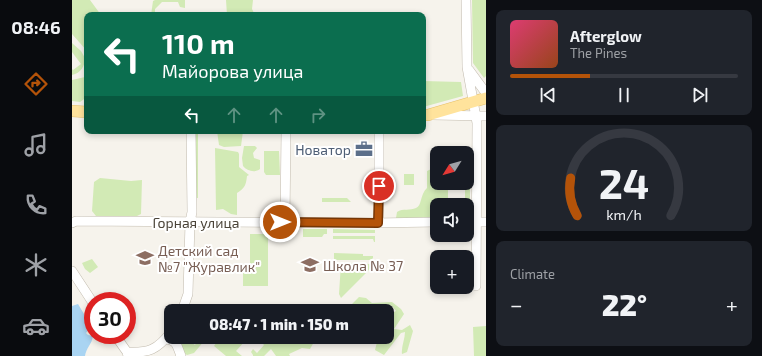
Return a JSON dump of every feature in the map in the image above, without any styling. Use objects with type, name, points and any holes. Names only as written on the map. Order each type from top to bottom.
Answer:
[{"type":"main road","points":[[426,115],[486,98]]},
{"type":"main road","points":[[72,111],[84,112]]},
{"type":"street","points":[[466,0],[467,67],[474,102],[481,116],[481,222],[476,286]]},
{"type":"street","points":[[467,67],[486,93]]},
{"type":"street","points":[[426,115],[481,116]]},
{"type":"street","points":[[184,304],[188,294],[190,222],[192,212],[191,134]]},
{"type":"street","points":[[285,222],[286,134]]},
{"type":"street","points":[[378,223],[380,134]]},
{"type":"street","name":"Горная улица","points":[[74,222],[430,222]]},
{"type":"street","points":[[72,271],[86,292]]},
{"type":"street","points":[[121,344],[127,354],[148,352],[154,349],[164,339]]},
{"type":"street","points":[[176,344],[181,356]]},
{"type":"green space","points":[[72,0],[90,0],[99,12],[84,12],[84,48],[72,34]]},
{"type":"green space","points":[[185,0],[185,8],[180,7],[178,2],[162,2],[155,9],[155,12],[151,12],[153,1]]},
{"type":"green space","points":[[226,0],[253,0],[252,9],[254,12],[227,12]]},
{"type":"green space","points":[[472,0],[486,0],[486,76],[484,78],[473,63]]},
{"type":"green space","points":[[72,43],[81,51],[84,56],[84,64],[78,73],[72,75],[72,69],[73,70],[81,64],[72,52]]},
{"type":"green space","points":[[84,77],[84,99],[80,102],[72,101],[72,80]]},
{"type":"green space","points":[[426,81],[461,82],[463,96],[426,106]]},
{"type":"green space","points":[[195,134],[198,134],[198,198],[196,198]]},
{"type":"green space","points":[[217,134],[243,134],[241,146],[224,147],[219,145]]},
{"type":"green space","points":[[244,146],[255,146],[257,148],[253,153],[254,158],[260,160],[260,169],[251,171],[243,166],[242,158]]},
{"type":"green space","points":[[215,148],[238,152],[239,167],[249,175],[247,176],[245,186],[237,193],[237,215],[231,214],[223,209],[216,210]]},
{"type":"green space","points":[[264,151],[279,151],[280,175],[266,175],[264,172]]},
{"type":"green space","points":[[430,170],[430,190],[448,190],[448,198],[430,198],[430,218],[396,218],[397,212],[418,207],[423,193],[427,188],[427,171]]},
{"type":"green space","points":[[404,174],[414,174],[414,185],[404,185]]},
{"type":"green space","points":[[100,178],[131,181],[142,180],[141,214],[137,216],[96,216],[92,211],[94,182]]},
{"type":"green space","points":[[465,190],[470,190],[470,198],[465,198]]},
{"type":"green space","points":[[322,198],[347,198],[351,202],[322,202]]},
{"type":"green space","points":[[303,229],[327,229],[327,234],[324,234],[322,237],[303,237]]},
{"type":"green space","points":[[333,229],[375,230],[375,233],[333,233]]},
{"type":"green space","points":[[250,234],[268,234],[268,286],[243,286],[243,270],[250,269]]},
{"type":"green space","points":[[333,236],[375,236],[375,242],[373,239],[333,239]]},
{"type":"green space","points":[[334,253],[363,254],[363,256],[373,256],[373,258],[371,260],[334,260]]},
{"type":"green space","points":[[92,259],[98,267],[90,273],[85,269],[82,263]]},
{"type":"green space","points":[[341,263],[372,265],[341,298],[339,294]]},
{"type":"green space","points":[[359,297],[366,298],[372,303],[392,302],[401,309],[404,314],[394,329],[394,312],[396,311],[394,308],[394,304],[352,304]]},
{"type":"green space","points":[[410,325],[413,331],[407,352],[402,354],[405,332],[401,333],[394,342],[394,329],[402,330]]},
{"type":"green space","points":[[486,326],[486,356],[474,356],[473,327]]},
{"type":"green space","points":[[181,344],[202,344],[194,353],[187,355],[184,353]]},
{"type":"green space","points":[[215,344],[242,344],[236,351],[242,356],[226,356],[214,346]]},
{"type":"green space","points":[[263,344],[313,344],[310,349],[302,348],[289,354],[290,356],[276,356],[271,349],[264,356],[253,356],[251,352],[253,349],[257,353],[264,345]]},
{"type":"green space","points":[[376,344],[392,344],[384,355],[375,350]]},
{"type":"water","points":[[78,304],[84,314],[84,344],[90,344],[85,356],[72,356],[72,306]]},
{"type":"place","name":"Новатор","points":[[364,149]]},
{"type":"place","name":"Детский сад №7 \"Журавлик\"","points":[[145,258]]},
{"type":"place","name":"Школа № 37","points":[[310,265]]},
{"type":"route","points":[[280,222],[378,223],[379,186]]}]
